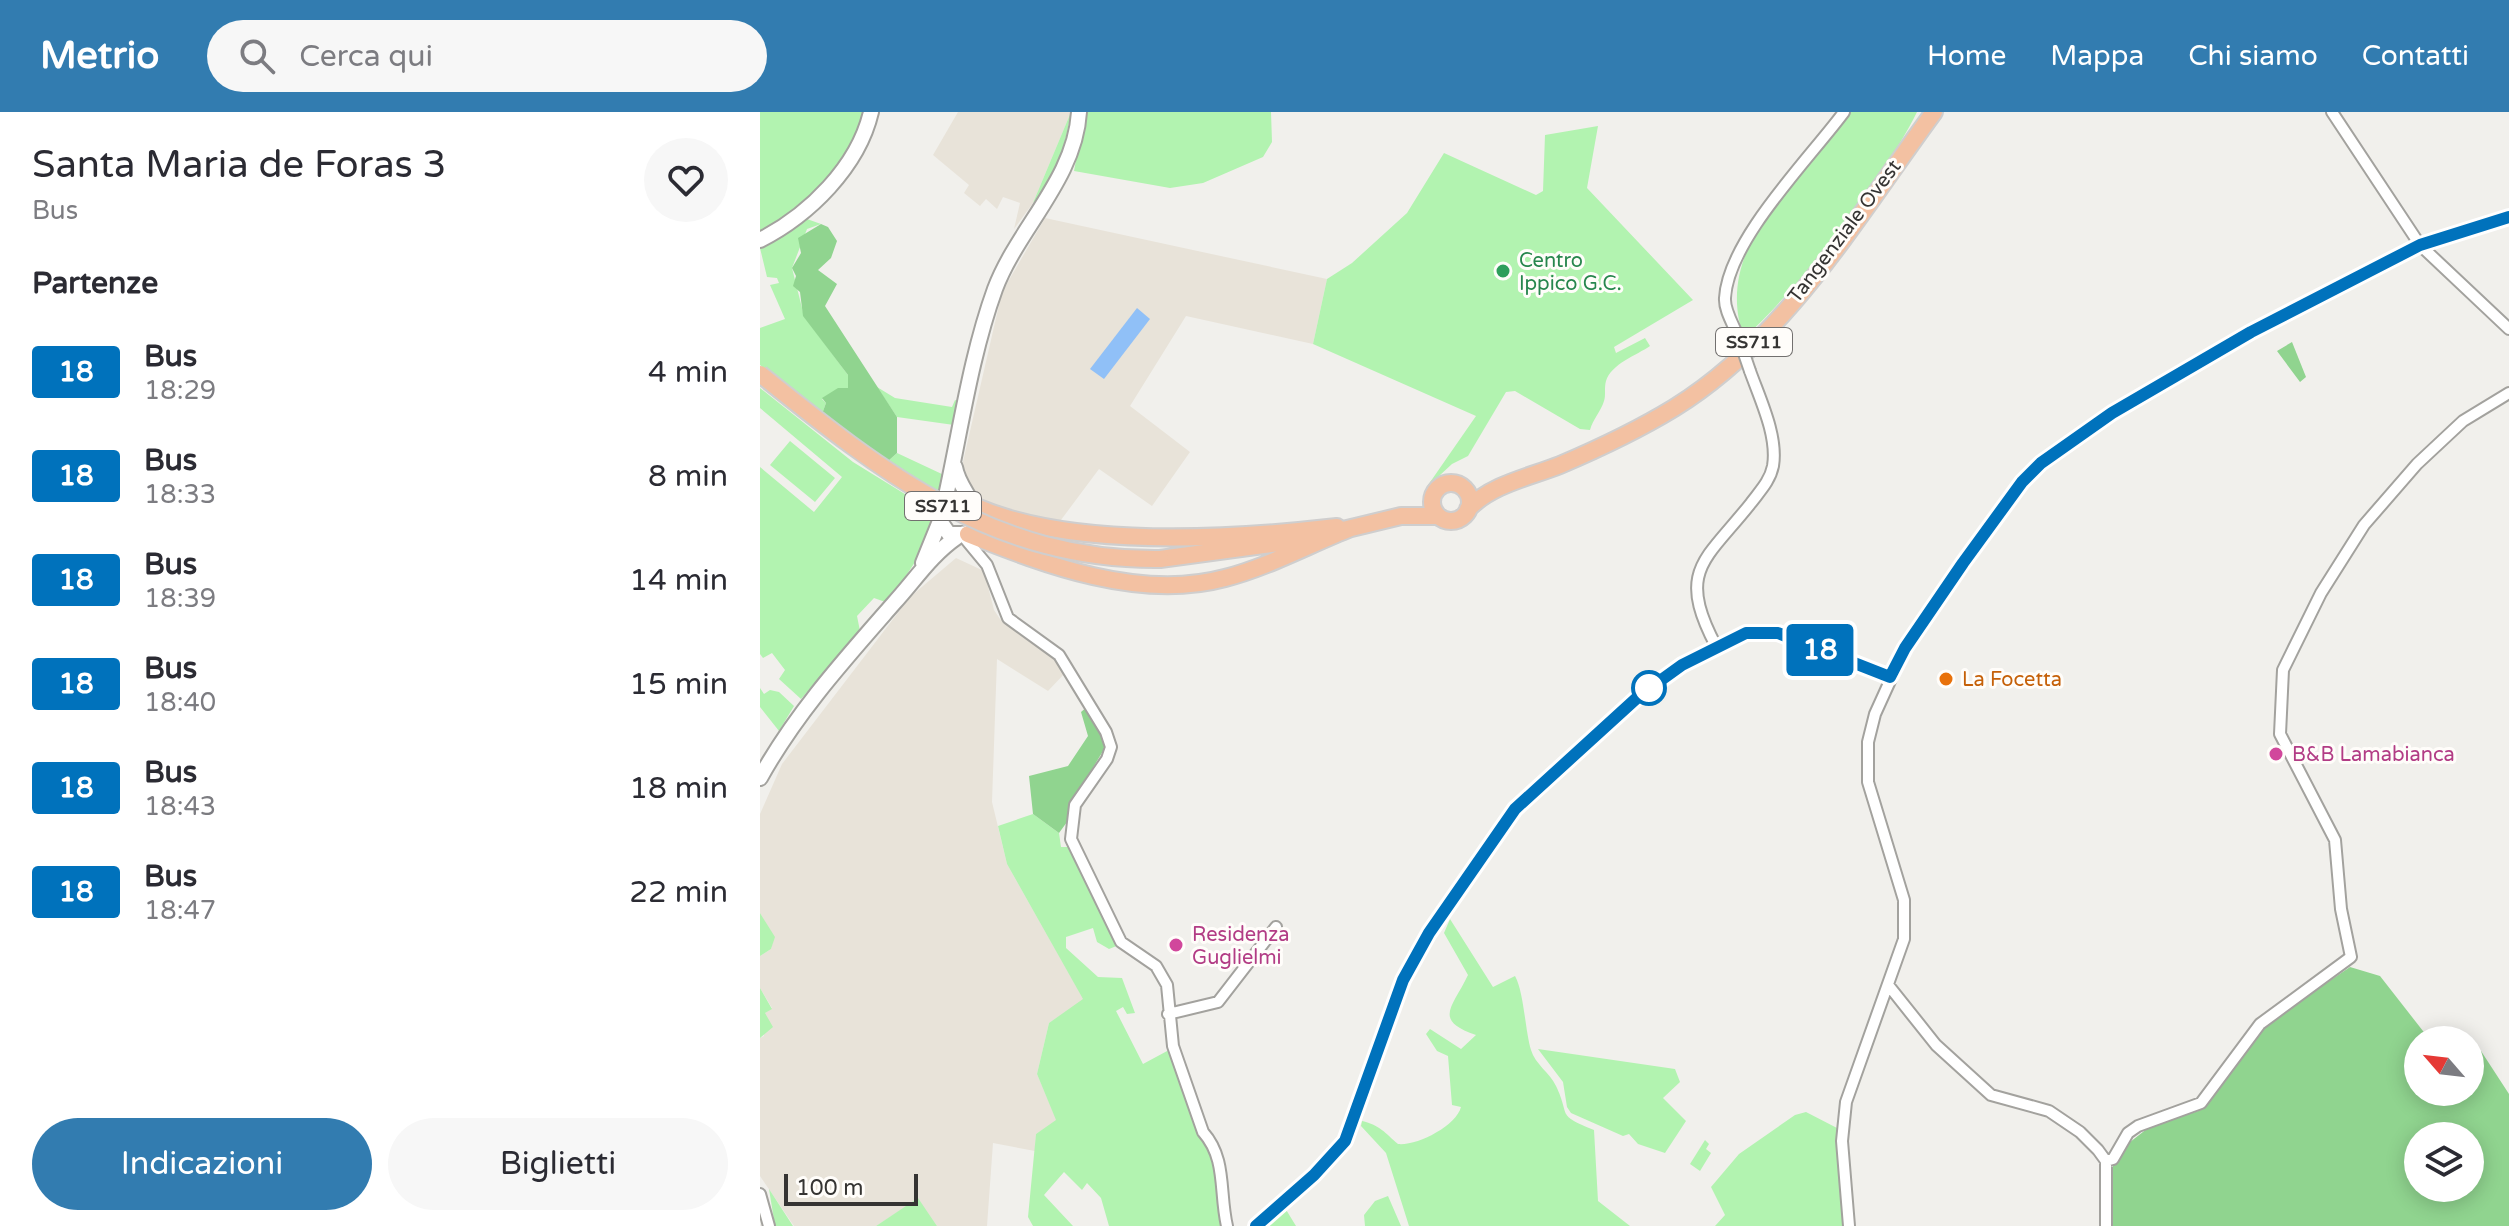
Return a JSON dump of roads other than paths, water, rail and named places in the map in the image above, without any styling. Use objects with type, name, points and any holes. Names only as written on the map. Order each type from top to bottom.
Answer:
[{"type":"main road","points":[[760,240],[781,229],[809,206],[847,166],[865,135],[871,112]]},
{"type":"main road","points":[[919,570],[940,521],[995,289],[1026,227],[1062,172],[1072,146],[1079,112]]},
{"type":"main road","name":"Tangenziale Ovest","points":[[1468,509],[1502,486],[1612,443],[1678,406],[1736,360],[1788,306],[1934,112]]},
{"type":"main road","name":"SS711","points":[[760,374],[858,453],[963,516],[1006,535],[1057,550],[1118,559],[1160,559],[1291,543],[1401,516],[1438,516]]},
{"type":"main road","points":[[760,778],[785,733],[919,570],[963,536],[977,521],[957,478],[954,458]]},
{"type":"main road","points":[[1454,484],[1463,488],[1469,498],[1468,509],[1455,520],[1438,516],[1432,507],[1433,496],[1444,485],[1454,484]]},
{"type":"main road","name":"Tangenziale Ovest","points":[[1463,488],[1502,486]]},
{"type":"main road","name":"SS711","points":[[1401,516],[1433,496]]},
{"type":"main road","points":[[944,505],[955,499],[1034,527],[1075,533],[1227,535],[1351,528]]},
{"type":"main road","points":[[940,521],[945,532],[1073,571],[1141,584],[1183,584],[1238,574],[1351,528]]},
{"type":"street","points":[[1716,646],[1698,606],[1695,593],[1698,575],[1721,536],[1769,479],[1774,452],[1725,302],[1735,265],[1771,202],[1844,112]]},
{"type":"street","points":[[2332,112],[2420,245],[2509,329]]},
{"type":"street","points":[[1849,1226],[1842,1141],[1846,1102],[1904,939],[1904,900],[1868,782],[1868,742],[1890,677],[1905,648],[2022,482],[2041,463],[2124,405],[2251,332],[2420,245],[2509,217]]},
{"type":"street","points":[[2106,1161],[2113,1159],[2128,1133],[2138,1126],[2201,1103],[2260,1024],[2351,957],[2341,909],[2335,840],[2280,734],[2283,670],[2321,593],[2364,525],[2417,464],[2463,421],[2509,393]]},
{"type":"street","points":[[963,536],[987,565],[1008,618],[1059,655],[1106,732],[1111,747],[1107,759],[1075,805],[1071,839],[1121,942],[1156,966],[1167,985],[1168,1014],[1179,1069],[1223,1171],[1227,1226]]},
{"type":"street","points":[[1256,1226],[1314,1175],[1345,1141],[1403,980],[1429,933],[1515,809],[1639,696],[1682,665],[1746,633],[1778,633],[1890,677]]},
{"type":"street","points":[[1168,1014],[1218,1002],[1276,927]]},
{"type":"street","points":[[1889,986],[1936,1045],[1991,1095],[2049,1111],[2080,1132],[2106,1161],[2106,1226]]},
{"type":"street","points":[[760,1194],[769,1226]]},
{"type":"water","points":[[1137,308],[1150,319],[1104,379],[1090,369]]},
{"type":"place","name":"Centro Ippico G.C.","points":[[1503,271]]},
{"type":"place","name":"La Focetta","points":[[1946,679]]},
{"type":"place","name":"B&B Lamabianca","points":[[2276,754]]},
{"type":"place","name":"Residenza Guglielmi","points":[[1176,945]]}]
